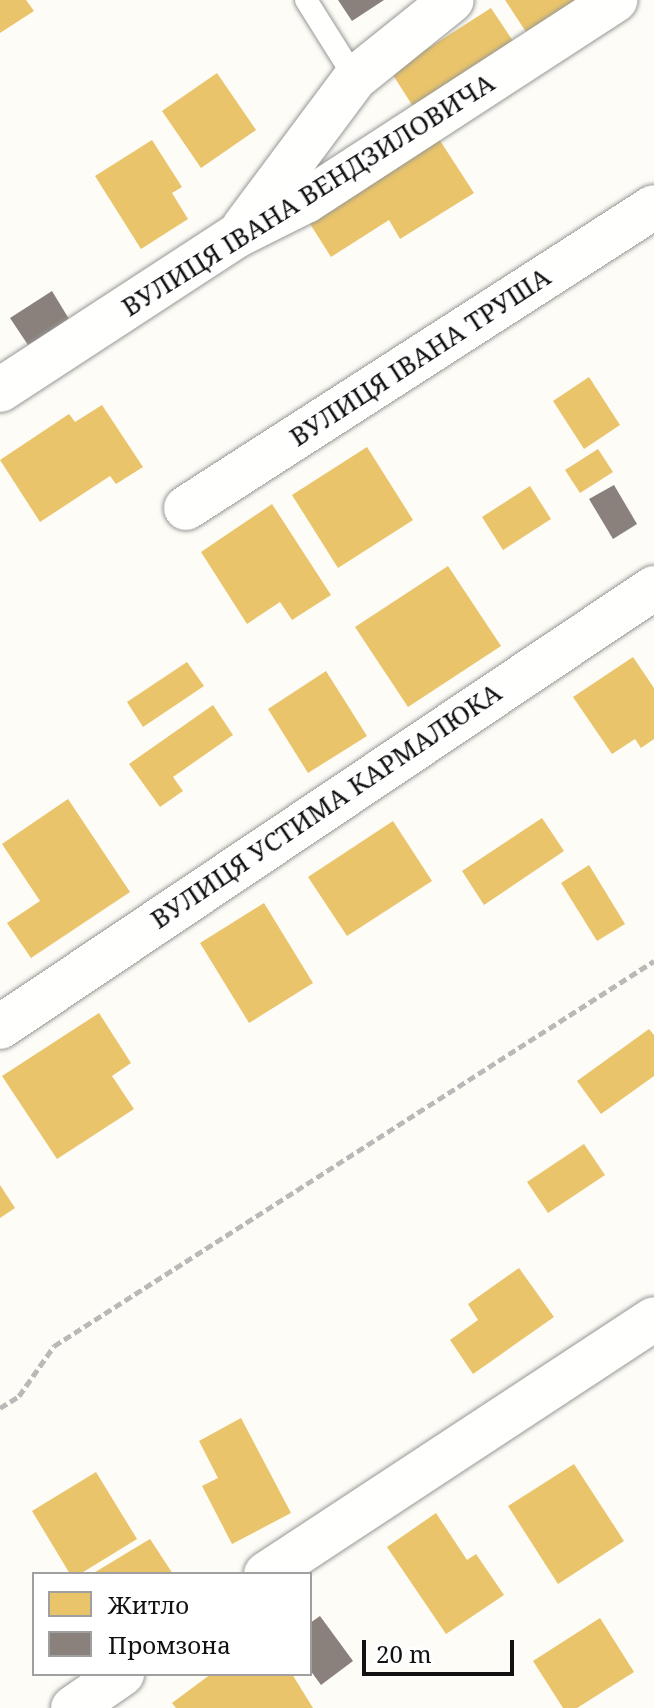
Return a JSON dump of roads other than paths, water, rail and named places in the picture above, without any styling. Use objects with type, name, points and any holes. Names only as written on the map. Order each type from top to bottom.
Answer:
[{"type":"street","points":[[238,235],[355,78],[452,0]]},
{"type":"street","name":"ВУЛИЦЯ ІВАНА ВЕНДЗИЛОВИЧА","points":[[0,390],[238,235],[306,201],[615,0]]},
{"type":"street","name":"ВУЛИЦЯ ІВАНА ТРУША","points":[[186,508],[654,207]]},
{"type":"street","name":"ВУЛИЦЯ УСТИМА КАРМАЛЮКА","points":[[0,1027],[654,588]]},
{"type":"street","points":[[269,1572],[654,1319]]},
{"type":"street","points":[[73,1708],[119,1676]]},
{"type":"lane","points":[[306,0],[355,78]]}]
